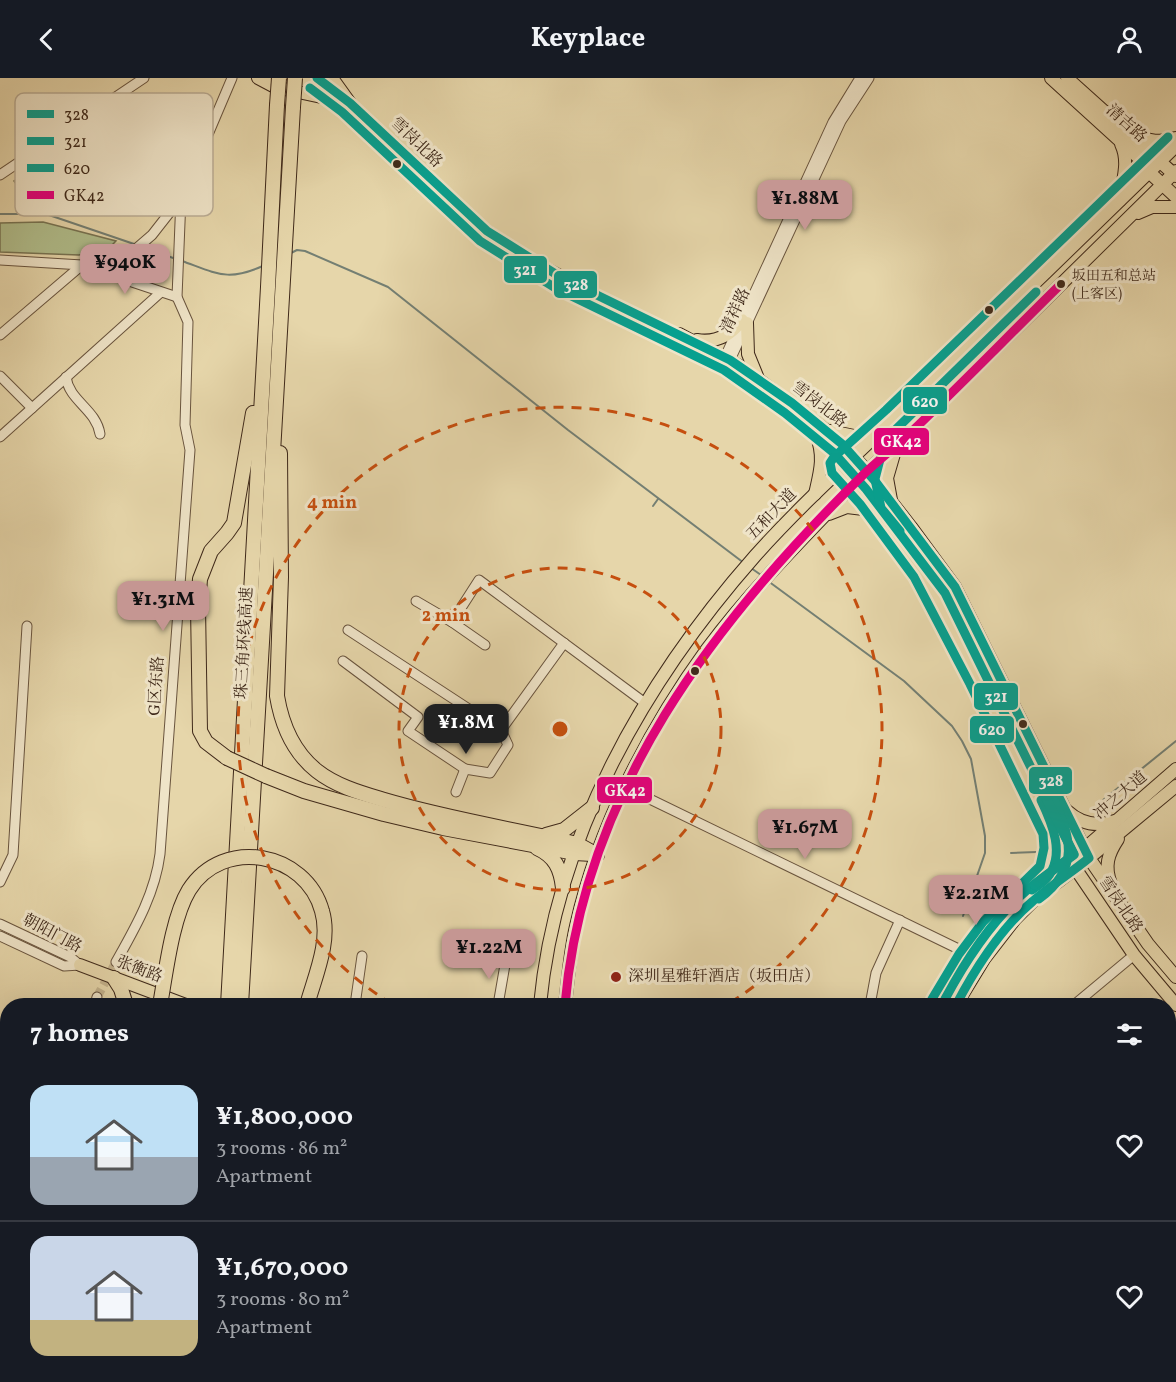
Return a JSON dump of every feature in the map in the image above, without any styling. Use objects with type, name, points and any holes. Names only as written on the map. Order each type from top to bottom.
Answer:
[{"type":"highway","name":"珠三角环线高速","points":[[241,998],[272,348],[268,287],[279,78]]},
{"type":"highway","name":"珠三角环线高速","points":[[228,998],[272,348],[282,282],[295,78]]},
{"type":"highway","points":[[272,348],[234,523],[211,551],[198,590],[200,731],[206,742],[227,758],[304,791],[576,848],[597,855]]},
{"type":"highway","points":[[272,348],[282,522],[276,673],[280,715],[287,735],[296,749],[324,776],[336,783],[426,818]]},
{"type":"highway","points":[[531,840],[564,830],[592,808]]},
{"type":"highway","points":[[531,840],[553,858],[562,875],[563,888]]},
{"type":"highway","points":[[164,998],[177,921],[189,889],[211,868],[243,856],[261,857],[290,867],[301,875],[317,897],[322,912],[324,939],[309,998]]},
{"type":"highway","points":[[114,978],[124,998]]},
{"type":"main road","points":[[258,78],[275,87],[348,105]]},
{"type":"main road","name":"雪岗北路","points":[[301,78],[348,105],[460,220],[506,255],[558,286],[726,361],[778,403],[854,456],[892,502],[955,587],[1087,854],[1148,944],[1176,977]]},
{"type":"main road","name":"雪岗北路","points":[[317,78],[487,231],[562,278],[689,339],[760,380],[820,432],[837,453],[842,466],[880,511],[924,571],[981,679],[1072,864],[1134,955],[1170,998]]},
{"type":"main road","points":[[332,78],[348,105]]},
{"type":"main road","name":"清吉路","points":[[1051,78],[1175,174]]},
{"type":"main road","name":"清吉路","points":[[1067,78],[1123,136],[1149,172],[1176,197]]},
{"type":"main road","points":[[1120,200],[1126,161],[1123,136],[1153,141],[1176,138]]},
{"type":"main road","name":"五和大道","points":[[541,998],[546,961],[563,888],[592,808],[645,703],[686,643],[756,555],[842,466],[1176,146]]},
{"type":"main road","points":[[565,998],[575,928],[597,855],[625,788],[664,714],[688,676],[751,595],[856,482],[896,446],[1175,174]]},
{"type":"main road","points":[[1131,216],[1152,207],[1176,207]]},
{"type":"main road","points":[[689,339],[702,341],[722,338],[744,322],[748,354],[754,372],[760,380]]},
{"type":"main road","points":[[815,494],[822,464],[820,432],[859,437],[881,430]]},
{"type":"main road","points":[[892,502],[887,478],[896,446]]},
{"type":"main road","points":[[825,516],[847,507],[880,511]]},
{"type":"main road","name":"冲之大道","points":[[947,998],[973,956],[1009,912],[1047,878],[1087,854],[1176,769]]},
{"type":"main road","name":"冲之大道","points":[[1122,823],[1176,786]]},
{"type":"main road","points":[[1064,807],[1078,819],[1089,823],[1122,823],[1107,863],[1117,899]]},
{"type":"main road","points":[[1047,878],[1056,854],[1053,826]]},
{"type":"main road","name":"冲之大道","points":[[960,998],[984,959],[1015,919],[1072,864]]},
{"type":"main road","name":"张衡路","points":[[80,965],[114,978],[155,998]]},
{"type":"street","points":[[122,93],[144,78]]},
{"type":"street","name":"清祥路","points":[[726,361],[833,122],[860,78]]},
{"type":"street","name":"清祥路","points":[[744,322],[841,122],[869,78]]},
{"type":"street","points":[[213,125],[233,79]]},
{"type":"street","points":[[0,175],[15,165]]},
{"type":"street","points":[[0,260],[82,265],[108,263],[130,254],[152,235],[167,216]]},
{"type":"street","points":[[82,265],[177,297],[180,216]]},
{"type":"street","points":[[0,335],[82,265]]},
{"type":"street","points":[[0,437],[160,292]]},
{"type":"street","name":"G区东路","points":[[116,962],[140,919],[158,869],[160,854],[190,450],[185,425],[188,322],[177,297]]},
{"type":"street","points":[[0,376],[32,408]]},
{"type":"street","points":[[66,377],[68,387],[98,422],[100,434]]},
{"type":"street","points":[[452,622],[479,580],[645,703]]},
{"type":"street","points":[[417,601],[485,645]]},
{"type":"street","points":[[0,882],[13,855],[27,626]]},
{"type":"street","points":[[343,661],[418,717],[408,731],[465,769],[490,772],[508,746],[501,730],[348,630]]},
{"type":"street","points":[[501,730],[564,643]]},
{"type":"street","points":[[456,792],[465,769]]},
{"type":"street","points":[[625,788],[973,956]]},
{"type":"street","points":[[0,872],[13,855]]},
{"type":"street","points":[[871,998],[876,973],[900,920]]},
{"type":"street","name":"朝阳门路","points":[[0,924],[70,957],[80,965]]},
{"type":"street","name":"朝阳门路","points":[[0,936],[63,966],[80,965]]},
{"type":"street","points":[[1082,998],[1134,955]]},
{"type":"street","points":[[356,998],[362,956]]},
{"type":"street","points":[[499,998],[506,959]]},
{"type":"green space","points":[[43,222],[116,241],[109,248],[79,255],[0,252],[0,223]]},
{"type":"waterway","points":[[0,214],[15,214]]},
{"type":"waterway","points":[[52,216],[137,245]]},
{"type":"waterway","points":[[142,247],[176,259]]},
{"type":"waterway","points":[[289,254],[297,250],[305,251],[388,287],[568,430],[744,563]]},
{"type":"waterway","points":[[182,261],[205,270],[232,275],[265,265]]},
{"type":"waterway","points":[[653,506],[658,499]]},
{"type":"waterway","points":[[751,568],[761,575]]},
{"type":"waterway","points":[[768,581],[904,681],[952,726],[962,741],[971,759],[985,836],[985,853],[963,916]]},
{"type":"waterway","points":[[1103,800],[1176,741]]},
{"type":"waterway","points":[[1011,853],[1036,852]]},
{"type":"tunnel","points":[[97,997],[116,962]]},
{"type":"transit line","name":"328","points":[[317,78],[350,103],[487,231],[562,278],[730,360],[792,403],[842,444],[875,481],[955,587],[1089,858],[1021,912],[999,936],[960,998]]},
{"type":"transit line","name":"321","points":[[310,88],[342,112],[480,241],[557,289],[724,370],[785,413],[834,453],[866,489],[945,593],[1074,855],[1032,886],[1002,915],[971,956],[946,998]]},
{"type":"transit line","name":"620","points":[[933,998],[959,954],[983,922],[1040,866],[1044,848],[1043,834],[970,684],[914,577],[860,504],[832,473],[830,463],[1168,137]]},
{"type":"transit line","name":"GK42","points":[[566,998],[577,927],[598,853],[628,782],[665,715],[708,651],[756,590],[807,532],[1061,284]]},
{"type":"transit line","name":"620","points":[[900,531],[881,508],[875,479],[885,440],[1036,292]]},
{"type":"transit line","name":"321","points":[[1039,899],[1061,876],[1067,864],[1067,838],[1052,795]]},
{"type":"transit line","name":"328","points":[[1032,890],[1047,878],[1056,859],[1053,829],[1041,800]]},
{"type":"transit line","name":"620","points":[[1034,885],[1074,854],[1047,800]]},
{"type":"place","name":"坂田五和总站 (上客区)","points":[[1061,284]]},
{"type":"place","name":"深圳星雅轩酒店（坂田店）","points":[[616,977]]}]
